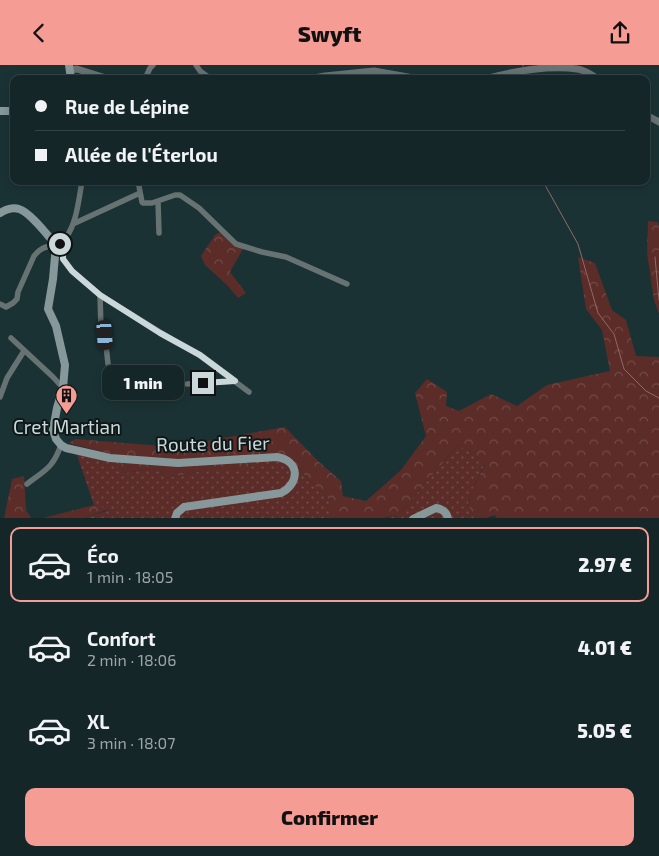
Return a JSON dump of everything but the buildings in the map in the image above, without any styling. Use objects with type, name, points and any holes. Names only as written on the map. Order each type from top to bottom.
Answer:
[{"type":"main road","points":[[0,213],[12,209],[20,209],[33,218],[56,245],[48,309],[56,326],[65,365],[53,430],[56,439],[61,445]]},
{"type":"main road","name":"Route du Fier","points":[[61,445],[66,448],[110,458],[178,463],[277,457],[289,461],[295,472],[295,477],[290,487],[281,493],[184,507],[177,513],[175,518]]},
{"type":"main road","points":[[415,518],[436,508],[445,511],[448,518]]},
{"type":"street","points":[[196,65],[206,75]]},
{"type":"street","points":[[70,67],[96,75]]},
{"type":"street","points":[[500,75],[549,67],[579,69],[590,75]]},
{"type":"street","points":[[335,75],[374,71],[396,75]]},
{"type":"street","points":[[56,245],[64,240],[73,224],[81,185]]},
{"type":"street","points":[[139,185],[142,202],[145,204],[180,195],[199,208],[236,244],[286,257],[348,284]]},
{"type":"street","points":[[73,224],[140,193]]},
{"type":"street","points":[[158,201],[160,233]]},
{"type":"street","points":[[0,305],[6,307],[15,302],[34,256],[38,251],[43,247],[60,244],[63,246],[63,259],[72,271],[100,295],[160,333],[200,355],[250,392]]},
{"type":"street","points":[[100,295],[101,328],[105,335],[108,364]]},
{"type":"street","points":[[11,338],[53,377],[62,388]]},
{"type":"street","points":[[0,397],[8,378],[24,351]]},
{"type":"street","points":[[187,384],[235,381]]},
{"type":"street","points":[[27,483],[47,469],[56,458],[61,445]]},
{"type":"green space","points":[[648,221],[658,222],[659,227],[659,314],[654,300],[647,253]]},
{"type":"green space","points":[[222,231],[244,247],[230,272],[246,293],[238,298],[205,265],[201,256],[215,235]]},
{"type":"green space","points":[[578,257],[595,263],[612,310],[626,320],[636,356],[659,357],[659,518],[496,518],[495,515],[486,518],[474,518],[468,504],[473,488],[486,463],[458,445],[398,515],[384,518],[330,518],[330,500],[286,455],[256,456],[250,469],[197,472],[165,478],[159,468],[123,473],[119,456],[68,443],[76,439],[173,447],[285,427],[319,462],[341,481],[343,496],[366,501],[401,470],[426,436],[415,393],[427,379],[447,392],[446,406],[459,411],[491,394],[517,406],[547,385],[610,371],[602,330],[586,309]]},
{"type":"green space","points":[[458,445],[486,462],[473,488],[468,504],[474,518],[388,518],[398,515]]},
{"type":"green space","points":[[77,455],[120,461],[123,473],[159,468],[165,478],[197,472],[256,456],[286,455],[330,500],[330,518],[85,518],[109,510],[94,505]]},
{"type":"green space","points":[[24,476],[26,510],[31,518],[4,518],[12,479]]},
{"type":"green space","points":[[94,505],[109,509],[85,518],[43,518]]},
{"type":"waterway","points":[[545,185],[578,244],[598,313],[614,334],[624,369],[646,391],[659,398]]},
{"type":"waterway","points":[[655,257],[659,300]]},
{"type":"place","name":"Cret Martian","points":[[67,414]]},
{"type":"route","points":[[60,244],[63,246],[63,259],[68,266],[100,295],[160,333],[200,355],[235,381],[203,383]]}]
